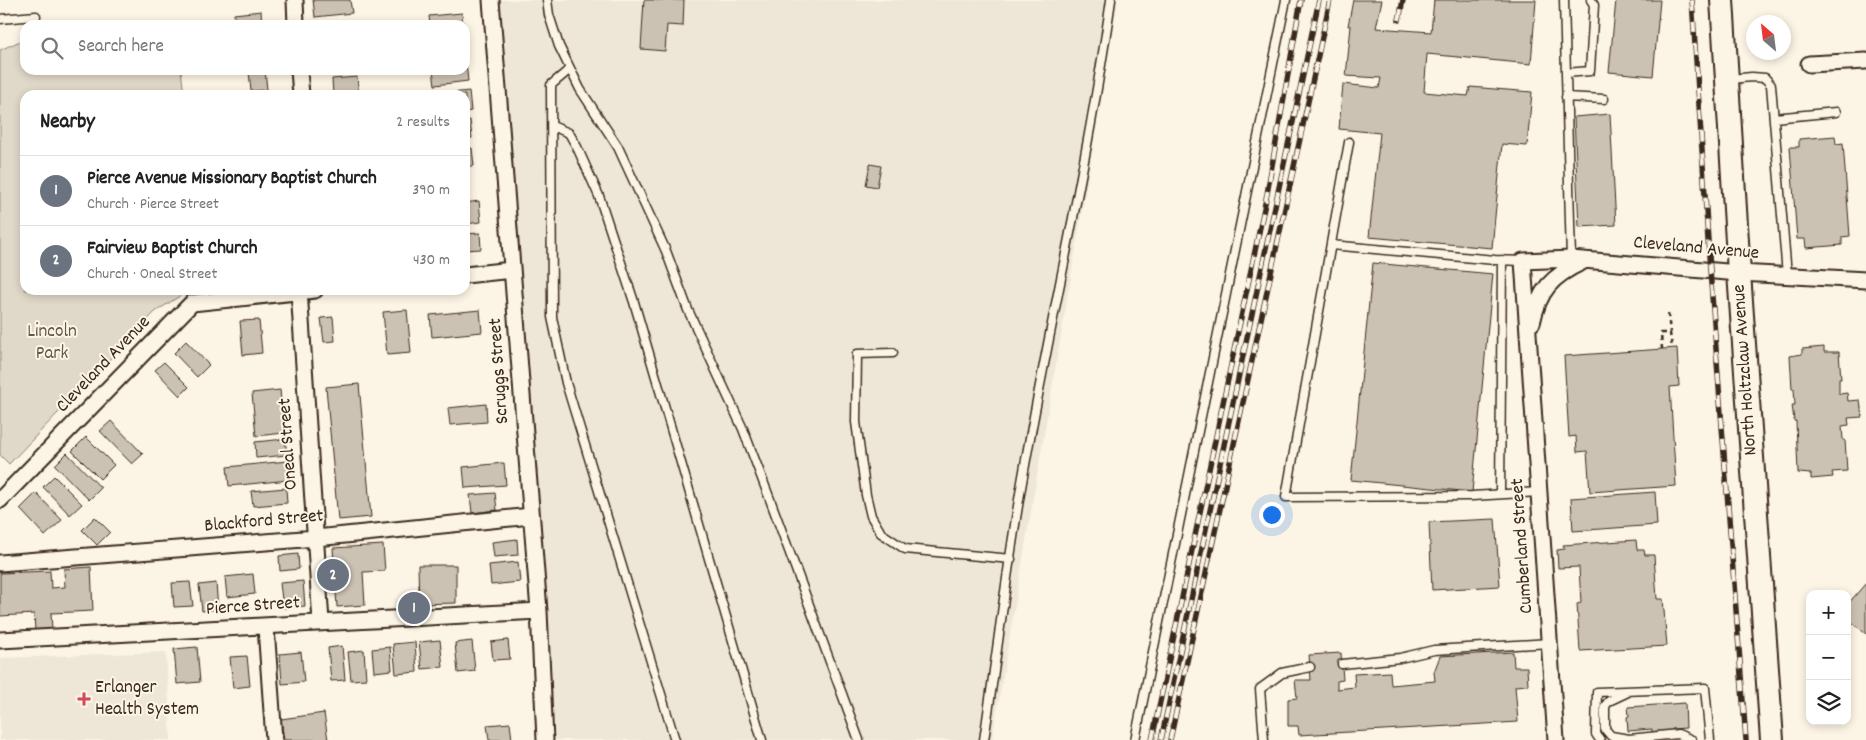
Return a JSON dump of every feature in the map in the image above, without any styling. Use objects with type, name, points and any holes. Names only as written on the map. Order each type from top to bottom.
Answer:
[{"type":"main road","name":"North Holtzclaw Avenue","points":[[1722,0],[1772,740]]},
{"type":"street","points":[[295,0],[296,20]]},
{"type":"street","name":"Scruggs Street","points":[[491,0],[539,611],[545,740]]},
{"type":"street","points":[[1809,64],[1866,61]]},
{"type":"street","points":[[299,75],[301,90]]},
{"type":"street","name":"Cleveland Avenue","points":[[1523,261],[1578,260],[1739,273],[1866,280]]},
{"type":"street","name":"Cumberland Street","points":[[1529,350],[1535,306],[1558,274],[1578,260]]},
{"type":"street","name":"Cumberland Street","points":[[1523,261],[1556,740]]},
{"type":"street","points":[[470,274],[512,270]]},
{"type":"street","name":"Cleveland Avenue","points":[[0,500],[192,303],[263,295]]},
{"type":"street","name":"Oneal Street","points":[[298,295],[321,622]]},
{"type":"street","name":"Blackford Street","points":[[0,563],[316,538],[531,516]]},
{"type":"street","name":"Pierce Street","points":[[0,640],[539,611]]},
{"type":"street","points":[[266,627],[274,740]]},
{"type":"lane","points":[[547,0],[549,15],[559,46],[580,89],[618,147],[666,251],[688,310],[743,429],[772,502],[859,740]]},
{"type":"lane","points":[[984,740],[1022,483],[1101,69],[1110,0]]},
{"type":"lane","points":[[1135,740],[1286,0]]},
{"type":"lane","points":[[1564,0],[1566,97],[1578,260]]},
{"type":"lane","points":[[1566,73],[1590,71],[1594,4],[1591,0]]},
{"type":"lane","points":[[0,19],[36,16]]},
{"type":"lane","points":[[570,69],[551,84],[552,317],[566,383],[675,740]]},
{"type":"lane","points":[[1727,79],[1765,78],[1771,85],[1787,276]]},
{"type":"lane","points":[[1566,97],[1604,99]]},
{"type":"lane","points":[[1774,118],[1836,112]]},
{"type":"lane","points":[[552,126],[569,133],[602,205],[634,302],[762,740]]},
{"type":"lane","points":[[1349,142],[1286,497],[1539,492]]},
{"type":"lane","points":[[1331,245],[1523,261]]},
{"type":"lane","points":[[1500,494],[1502,260]]},
{"type":"lane","points":[[893,352],[857,354],[856,422],[871,516],[881,533],[905,549],[1011,559]]},
{"type":"lane","points":[[1342,664],[1400,658],[1434,650],[1550,642]]},
{"type":"lane","points":[[1264,740],[1260,689],[1282,673],[1310,667]]},
{"type":"lane","points":[[1600,740],[1596,734],[1597,692],[1704,688],[1710,740],[1705,740]]},
{"type":"lane","points":[[1632,690],[1609,701],[1605,706],[1605,729],[1611,736],[1629,739],[1678,734],[1692,740]]},
{"type":"lane","points":[[1551,740],[1556,740]]},
{"type":"path","points":[[1668,313],[1672,348]]},
{"type":"path","points":[[1662,349],[1661,333],[1670,333]]},
{"type":"shaded area","points":[[491,0],[1118,0],[992,740],[556,740]]},
{"type":"shaded area","name":"Erlanger Health System","points":[[166,652],[171,740],[0,740],[0,658]]},
{"type":"green space","name":"Lincoln Park","points":[[20,42],[20,75],[182,75],[183,90],[20,90],[20,295],[181,295],[155,312],[9,464],[0,455],[0,50]]},
{"type":"building","points":[[313,0],[350,0],[352,13],[315,17]]},
{"type":"building","points":[[644,0],[684,0],[683,26],[667,25],[665,51],[641,49]]},
{"type":"building","points":[[1353,0],[1382,0],[1376,28],[1431,32],[1434,0],[1536,0],[1531,64],[1427,54],[1424,92],[1468,96],[1470,87],[1532,92],[1527,146],[1502,144],[1492,248],[1369,237],[1380,133],[1339,129],[1343,84],[1379,88],[1381,78],[1346,76],[1351,26],[1348,26]]},
{"type":"building","points":[[1616,0],[1660,0],[1653,76],[1609,72]]},
{"type":"building","points":[[261,11],[262,20],[235,20],[234,14]]},
{"type":"building","points":[[462,13],[463,20],[429,20],[429,16]]},
{"type":"building","points":[[249,75],[266,75],[267,90],[251,90]]},
{"type":"building","points":[[434,75],[467,75],[468,81],[435,85]]},
{"type":"building","points":[[357,77],[358,90],[333,90],[332,79]]},
{"type":"building","points":[[1610,114],[1616,225],[1579,227],[1574,117]]},
{"type":"building","points":[[470,120],[472,138],[470,138]]},
{"type":"building","points":[[1835,136],[1836,144],[1843,143],[1850,236],[1842,237],[1842,245],[1806,248],[1805,239],[1797,239],[1790,147],[1799,147],[1799,139]]},
{"type":"building","points":[[470,148],[472,148],[474,166],[470,166]]},
{"type":"building","points":[[870,164],[881,166],[877,187],[866,185]]},
{"type":"building","points":[[479,201],[481,222],[470,223],[470,202]]},
{"type":"building","points":[[480,233],[481,249],[470,250],[470,234]]},
{"type":"building","points":[[1373,263],[1493,274],[1472,492],[1351,480]]},
{"type":"building","points":[[407,310],[411,353],[387,355],[383,312]]},
{"type":"building","points":[[480,310],[482,332],[432,337],[430,315]]},
{"type":"building","points":[[333,317],[335,341],[324,342],[321,318]]},
{"type":"building","points":[[259,320],[262,353],[243,355],[240,321]]},
{"type":"building","points":[[186,341],[209,365],[197,377],[174,353]]},
{"type":"building","points":[[1824,347],[1824,352],[1839,352],[1841,379],[1839,379],[1839,394],[1847,393],[1848,401],[1860,400],[1862,417],[1848,418],[1849,425],[1842,426],[1847,471],[1832,472],[1833,477],[1811,479],[1811,474],[1798,473],[1796,421],[1794,421],[1792,405],[1795,405],[1794,389],[1792,389],[1790,356],[1802,354],[1802,349]]},
{"type":"building","points":[[1677,348],[1679,386],[1670,387],[1676,486],[1590,492],[1587,451],[1577,452],[1576,436],[1569,437],[1564,356]]},
{"type":"building","points":[[164,362],[189,387],[180,396],[155,370]]},
{"type":"building","points":[[359,384],[371,517],[338,520],[326,387]]},
{"type":"building","points":[[280,390],[284,433],[256,436],[252,393]]},
{"type":"building","points":[[486,404],[487,422],[450,425],[448,408]]},
{"type":"building","points":[[111,421],[143,454],[132,464],[100,431]]},
{"type":"building","points":[[86,437],[114,465],[100,479],[72,451]]},
{"type":"building","points":[[285,439],[287,455],[256,458],[255,442]]},
{"type":"building","points":[[67,453],[101,488],[89,500],[55,465]]},
{"type":"building","points":[[288,461],[289,480],[229,486],[227,467]]},
{"type":"building","points":[[504,463],[506,485],[465,488],[463,467]]},
{"type":"building","points":[[54,476],[82,504],[70,515],[43,487]]},
{"type":"building","points":[[286,488],[287,503],[253,506],[251,491]]},
{"type":"building","points":[[1655,492],[1657,525],[1573,531],[1571,498]]},
{"type":"building","points":[[36,493],[62,520],[45,536],[20,509]]},
{"type":"building","points":[[495,493],[497,510],[472,513],[470,495]]},
{"type":"building","points":[[95,517],[110,532],[97,545],[82,530]]},
{"type":"building","points":[[1495,519],[1500,586],[1432,590],[1429,522]]},
{"type":"building","points":[[517,539],[518,555],[494,557],[492,542]]},
{"type":"building","points":[[1636,540],[1637,550],[1644,550],[1645,555],[1654,555],[1657,599],[1663,599],[1667,646],[1580,651],[1577,604],[1581,603],[1579,567],[1558,568],[1557,550],[1565,549],[1563,545]]},
{"type":"building","points":[[383,545],[385,571],[363,572],[365,605],[337,607],[333,548]]},
{"type":"building","points":[[298,554],[299,569],[280,571],[279,556]]},
{"type":"building","points":[[518,562],[520,582],[491,585],[489,565]]},
{"type":"building","points":[[418,565],[456,565],[456,603],[419,604]]},
{"type":"building","points":[[91,567],[93,611],[51,613],[52,630],[35,631],[34,614],[0,616],[0,573],[50,571],[51,588],[65,587],[64,569]]},
{"type":"building","points":[[253,574],[255,594],[227,597],[225,577]]},
{"type":"building","points":[[303,581],[305,606],[283,608],[280,583]]},
{"type":"building","points":[[190,582],[193,606],[174,607],[172,583]]},
{"type":"building","points":[[216,583],[218,609],[202,611],[199,585]]},
{"type":"building","points":[[1866,583],[1866,634],[1851,621],[1851,600]]},
{"type":"building","points":[[440,640],[443,667],[422,669],[419,642]]},
{"type":"building","points":[[508,640],[510,659],[493,660],[491,642]]},
{"type":"building","points":[[472,641],[475,671],[458,673],[455,643]]},
{"type":"building","points":[[415,642],[417,672],[396,674],[393,644]]},
{"type":"building","points":[[342,646],[345,680],[331,681],[328,648]]},
{"type":"building","points":[[197,647],[200,682],[177,684],[174,649]]},
{"type":"building","points":[[390,647],[392,670],[374,672],[372,649]]},
{"type":"building","points":[[364,650],[366,679],[351,680],[348,652]]},
{"type":"building","points":[[301,652],[304,682],[282,684],[280,654]]},
{"type":"building","points":[[1513,652],[1514,667],[1527,667],[1528,685],[1515,686],[1518,722],[1299,735],[1298,726],[1288,726],[1288,699],[1297,698],[1295,680],[1311,680],[1309,655],[1341,653],[1343,680],[1337,681],[1337,689],[1355,687],[1354,674],[1390,672],[1391,685],[1435,681],[1434,672],[1440,656]]},
{"type":"building","points":[[247,656],[250,686],[233,688],[230,657]]},
{"type":"building","points":[[1685,703],[1686,728],[1672,729],[1672,731],[1652,732],[1652,729],[1628,731],[1628,707]]},
{"type":"building","points":[[324,713],[328,740],[284,740],[281,719]]},
{"type":"building","points":[[510,723],[512,740],[489,740],[487,725]]},
{"type":"railway","points":[[1152,740],[1267,194],[1301,0]]},
{"type":"railway","points":[[1161,740],[1319,0]]},
{"type":"railway","points":[[1170,740],[1330,0]]},
{"type":"railway","points":[[1399,20],[1403,0]]},
{"type":"railway","points":[[1692,0],[1710,270],[1746,740]]},
{"type":"place","name":"Fairview Baptist Church","points":[[333,575]]},
{"type":"place","name":"Pierce Avenue Missionary Baptist Church","points":[[414,608]]},
{"type":"place","name":"Erlanger Health System","points":[[84,699]]}]
